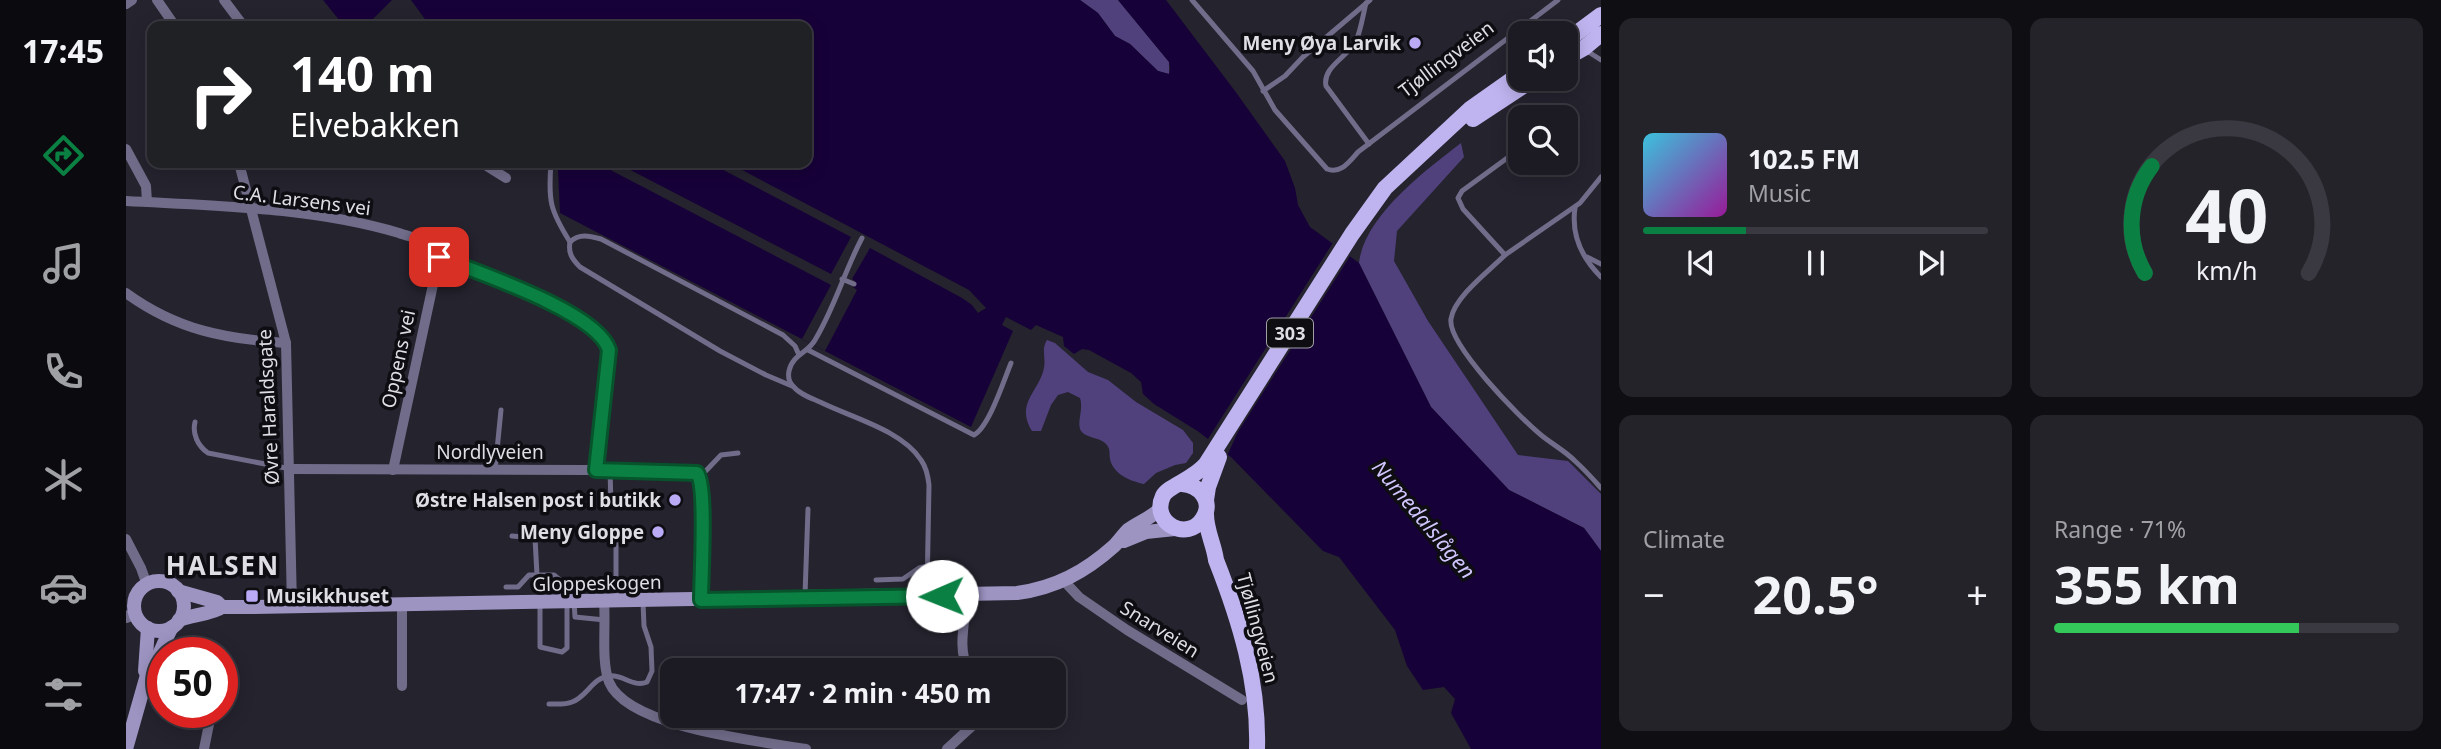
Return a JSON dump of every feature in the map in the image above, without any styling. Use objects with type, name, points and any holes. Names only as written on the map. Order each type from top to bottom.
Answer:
[{"type":"main road","points":[[1578,33],[1601,15]]},
{"type":"main road","points":[[1578,51],[1601,34]]},
{"type":"main road","name":"303","points":[[1207,472],[1225,444],[1227,432],[1352,234],[1385,188],[1420,152],[1470,109],[1508,82]]},
{"type":"main road","name":"303","points":[[1420,152],[1515,91]]},
{"type":"main road","points":[[1160,509],[1165,492],[1171,487],[1207,472]]},
{"type":"main road","name":"Tjøllingveien","points":[[1207,472],[1206,530],[1242,634],[1251,673],[1257,716],[1256,749]]},
{"type":"main road","points":[[1179,529],[1195,527],[1206,507],[1200,490],[1182,484]]},
{"type":"main road","name":"303","points":[[1160,509],[1166,522],[1179,529]]},
{"type":"main road","name":"Gloppeskogen","points":[[1116,544],[1125,532],[1160,509]]},
{"type":"main road","name":"Tjøllingveien","points":[[1179,529],[1216,560]]},
{"type":"main road","name":"Gloppeskogen","points":[[176,624],[222,607],[927,596],[1027,592],[1064,581],[1116,544],[1146,532],[1179,529]]},
{"type":"main road","points":[[168,637],[176,624],[184,606],[178,591],[167,583],[147,584],[136,597],[131,615],[148,628],[159,631],[176,624]]},
{"type":"main road","name":"Gloppeskogen","points":[[178,591],[217,602],[222,607]]},
{"type":"main road","points":[[147,637],[148,628]]},
{"type":"main road","points":[[126,749],[147,676],[147,642]]},
{"type":"street","points":[[126,4],[132,0]]},
{"type":"street","points":[[157,0],[172,21]]},
{"type":"street","points":[[224,0],[240,21]]},
{"type":"street","points":[[126,149],[146,186],[146,202]]},
{"type":"street","name":"Øvre Haraldsgate","points":[[240,168],[286,343],[292,606]]},
{"type":"street","points":[[490,168],[506,178]]},
{"type":"street","name":"C.A. Larsens vei","points":[[126,201],[252,209],[342,219],[380,228],[421,240],[433,247],[439,257],[550,303],[572,315],[607,342],[609,350],[596,470]]},
{"type":"street","name":"Oppens vei","points":[[393,470],[439,257]]},
{"type":"street","points":[[126,293],[151,309],[193,329],[241,340],[286,343]]},
{"type":"street","name":"Nordlyveien","points":[[290,469],[610,470],[695,474]]},
{"type":"street","points":[[695,474],[701,600]]},
{"type":"street","points":[[126,538],[147,584]]},
{"type":"street","name":"Snarveien","points":[[1064,581],[1079,597],[1127,630],[1242,700]]},
{"type":"street","points":[[963,658],[967,595]]},
{"type":"street","points":[[610,601],[605,620],[607,676],[617,695],[638,711],[722,735],[806,749]]},
{"type":"street","points":[[401,605],[402,686]]},
{"type":"street","points":[[204,749],[208,728]]},
{"type":"street","points":[[947,749],[970,728]]},
{"type":"lane","name":"Tjøllingveien","points":[[1192,0],[1253,71],[1275,110],[1327,169],[1338,170],[1559,0]]},
{"type":"lane","points":[[1263,91],[1285,76],[1368,1]]},
{"type":"lane","points":[[1368,1],[1356,42],[1325,79],[1326,86],[1369,144]]},
{"type":"lane","points":[[1601,34],[1584,29],[1584,48],[1601,60]]},
{"type":"lane","points":[[1505,255],[1463,209],[1458,198],[1462,191],[1508,157]]},
{"type":"lane","points":[[551,168],[550,203],[570,242]]},
{"type":"lane","points":[[1601,177],[1575,207],[1505,255],[1459,300],[1451,319],[1451,329],[1462,349],[1501,395],[1539,434],[1575,460],[1601,488]]},
{"type":"lane","points":[[1575,207],[1576,239],[1590,266],[1601,277]]},
{"type":"lane","points":[[799,355],[795,346],[783,335],[601,239],[583,236],[575,237],[570,242],[572,259],[586,271],[720,351],[792,386],[800,393],[890,434],[908,446],[921,459],[927,471],[929,485],[927,596]]},
{"type":"lane","points":[[792,386],[789,379],[791,364],[808,350],[839,294],[842,279],[862,238]]},
{"type":"lane","points":[[1587,257],[1601,264]]},
{"type":"lane","points":[[842,279],[854,284]]},
{"type":"lane","points":[[808,350],[974,435],[979,433],[985,422],[1011,363]]},
{"type":"lane","points":[[495,470],[501,410]]},
{"type":"lane","points":[[194,422],[199,445],[208,453],[290,469]]},
{"type":"lane","points":[[695,474],[721,454],[738,453]]},
{"type":"lane","points":[[610,470],[611,505]]},
{"type":"lane","points":[[805,598],[808,509]]},
{"type":"lane","points":[[512,536],[535,538],[537,575]]},
{"type":"lane","points":[[610,601],[616,543]]},
{"type":"lane","points":[[876,580],[903,579],[927,566]]},
{"type":"lane","points":[[506,587],[518,587],[529,575],[558,577],[575,617],[605,620]]},
{"type":"lane","points":[[549,704],[572,702],[599,679],[607,676],[613,675],[642,685],[650,678],[652,647],[644,626],[643,601]]},
{"type":"lane","points":[[540,603],[540,648],[562,652],[567,648],[567,602]]},
{"type":"shaded area","points":[[1080,0],[1118,0],[1169,62],[1169,74],[1158,71],[1130,44],[1115,36],[1098,13]]},
{"type":"shaded area","points":[[1461,143],[1464,157],[1397,231],[1394,261],[1428,321],[1518,455],[1568,461],[1601,494],[1601,551],[1584,528],[1509,490],[1431,407],[1359,263],[1363,245],[1384,211],[1415,180]]},
{"type":"shaded area","points":[[1047,340],[1055,343],[1088,372],[1108,380],[1136,402],[1183,430],[1193,443],[1193,453],[1186,463],[1156,473],[1144,484],[1123,476],[1112,464],[1105,443],[1081,431],[1080,398],[1068,392],[1058,395],[1051,405],[1041,431],[1032,431],[1027,421],[1027,405],[1044,368],[1044,347]]},
{"type":"water","points":[[323,0],[392,0],[371,21],[340,21]]},
{"type":"water","name":"Numedalslågen","points":[[411,0],[1080,0],[1098,13],[1115,36],[1130,44],[1158,71],[1169,74],[1169,62],[1118,0],[1166,0],[1285,161],[1298,205],[1310,227],[1359,263],[1431,407],[1509,490],[1584,528],[1601,551],[1601,749],[1471,749],[1451,713],[1455,699],[1444,687],[1423,690],[1407,666],[1395,630],[1339,557],[1323,551],[1232,458],[1199,432],[1154,404],[1143,394],[1141,382],[1131,373],[1089,350],[1082,349],[1074,354],[1064,346],[1063,337],[1036,325],[1031,330],[1006,317],[1002,325],[1013,331],[971,427],[560,213],[558,168],[812,168],[812,21],[426,21]]},
{"type":"pier","points":[[607,168],[627,168],[831,274],[851,237],[720,168],[738,168],[969,290],[986,308],[978,313],[962,298],[870,248],[852,279],[855,281],[853,287],[857,290],[825,351],[802,339],[831,285]]},
{"type":"pier","points":[[1334,241],[1352,253],[1238,432],[1226,458],[1206,442]]},
{"type":"place","name":"Meny Øya Larvik","points":[[1415,43]]},
{"type":"place","name":"Østre Halsen post i butikk","points":[[675,500]]},
{"type":"place","name":"Meny Gloppe","points":[[658,532]]},
{"type":"place","name":"Musikkhuset","points":[[252,596]]},
{"type":"district","name":"HALSEN","points":[[223,565]]},
{"type":"route","points":[[439,257],[550,303],[572,315],[607,342],[609,350],[596,470],[697,473],[700,477],[702,498],[701,600],[942,596]]}]
